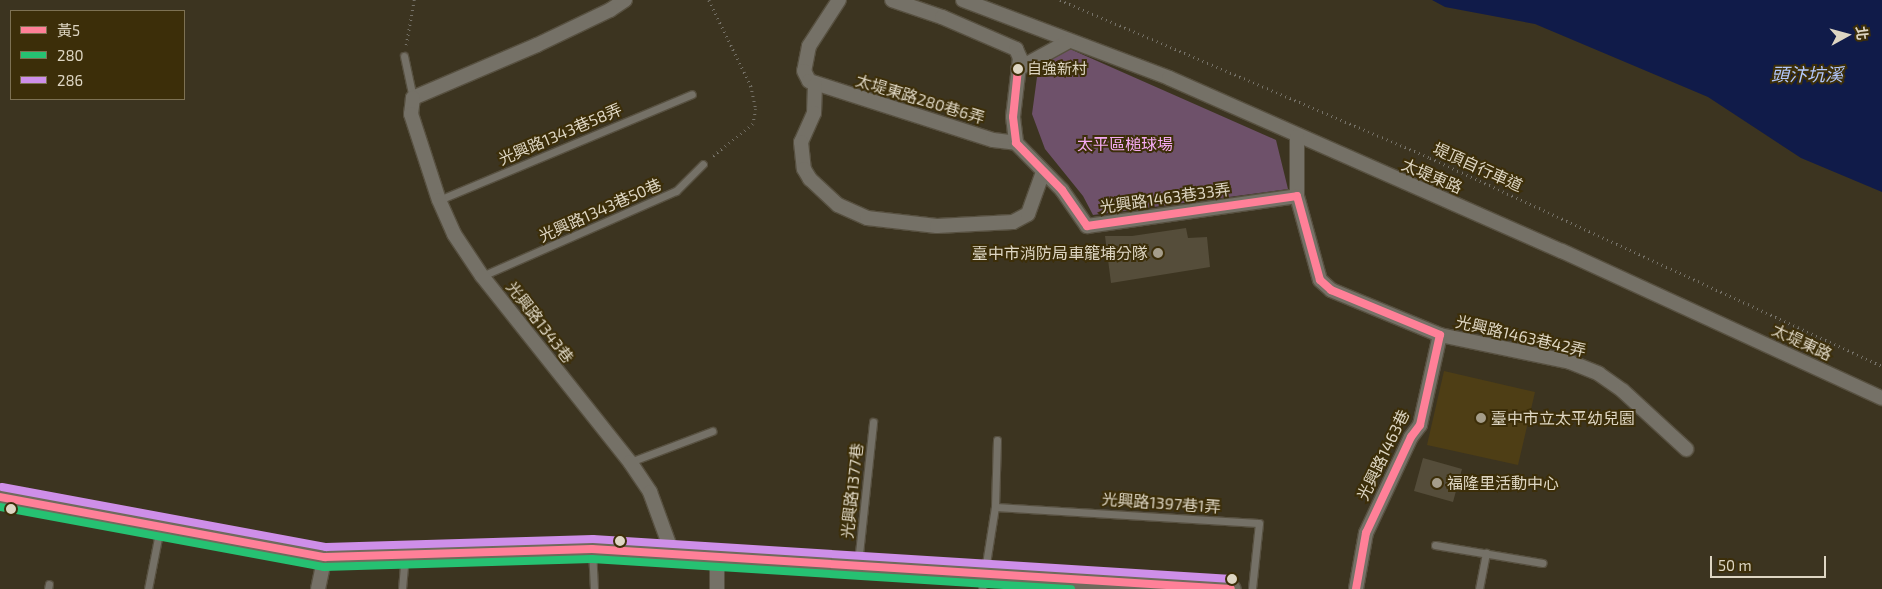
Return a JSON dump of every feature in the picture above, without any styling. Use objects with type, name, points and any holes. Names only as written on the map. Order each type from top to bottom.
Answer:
[{"type":"main road","points":[[0,496],[160,524],[325,557],[405,557],[592,548],[858,563],[983,581],[1231,589]]},
{"type":"street","points":[[413,98],[610,10],[625,0]]},
{"type":"street","points":[[839,0],[808,46],[804,71],[815,85],[814,113],[801,142],[804,169],[810,179],[838,205],[867,218],[899,223],[968,226],[1013,222],[1028,214],[1042,172]]},
{"type":"street","points":[[892,0],[1016,49],[1020,58],[1013,117],[1016,143]]},
{"type":"street","name":"太堤東路","points":[[963,0],[1063,44],[1169,78],[1297,137],[1562,251],[1882,398]]},
{"type":"street","points":[[1018,70],[1063,44]]},
{"type":"street","name":"太堤東路280巷6弄","points":[[815,85],[993,140],[1016,143]]},
{"type":"street","name":"光興路1343巷","points":[[413,98],[414,126],[439,200],[454,234],[482,276],[630,462],[650,492],[672,552]]},
{"type":"street","points":[[1297,137],[1297,196],[1320,280],[1331,290],[1440,335]]},
{"type":"street","name":"光興路1463巷33弄","points":[[1016,143],[1042,172],[1062,190],[1087,226],[1297,196]]},
{"type":"street","name":"光興路1463巷42弄","points":[[1440,335],[1570,362],[1599,374],[1624,391],[1686,449]]},
{"type":"street","name":"光興路1463巷","points":[[1356,589],[1366,533],[1411,437],[1420,425],[1440,335]]},
{"type":"street","points":[[716,555],[717,589]]},
{"type":"street","points":[[318,589],[325,557]]},
{"type":"lane","name":"光興路1343巷","points":[[404,56],[413,98]]},
{"type":"lane","name":"光興路1343巷58弄","points":[[439,200],[692,94]]},
{"type":"lane","name":"光興路1343巷50巷","points":[[482,276],[676,191],[703,164]]},
{"type":"lane","name":"光興路1377巷","points":[[858,563],[873,422]]},
{"type":"lane","points":[[630,462],[712,431]]},
{"type":"lane","points":[[983,581],[995,507],[997,440]]},
{"type":"lane","name":"光興路1397巷1弄","points":[[995,507],[1259,523],[1252,589]]},
{"type":"lane","points":[[148,589],[160,524]]},
{"type":"lane","points":[[1435,545],[1542,563]]},
{"type":"lane","points":[[592,548],[594,589]]},
{"type":"lane","points":[[1479,589],[1486,553]]},
{"type":"lane","points":[[402,589],[405,557]]},
{"type":"path","points":[[404,56],[414,0]]},
{"type":"path","points":[[703,164],[753,124],[756,108],[751,86],[709,0]]},
{"type":"path","name":"堤頂自行車道","points":[[1060,0],[1430,158],[1882,366]]},
{"type":"shaded area","name":"臺中市立太平幼兒園","points":[[1444,371],[1535,392],[1518,465],[1427,445]]},
{"type":"green space","name":"太平區槌球場","points":[[1070,49],[1276,140],[1288,189],[1093,215],[1083,196],[1045,149],[1032,114],[1037,77],[1053,52]]},
{"type":"water","name":"頭汴坑溪","points":[[1432,0],[1882,0],[1882,192],[1801,158],[1708,97],[1535,24],[1445,7]]},
{"type":"building","name":"臺中市消防局車籠埔分隊","points":[[1186,228],[1188,238],[1207,237],[1210,267],[1111,283],[1105,236],[1132,236]]},
{"type":"building","name":"福隆里活動中心","points":[[1423,458],[1462,469],[1453,502],[1414,491]]},
{"type":"transit line","name":"黃5","points":[[1018,69],[1013,117],[1016,143],[1062,190],[1087,226],[1297,196]]},
{"type":"transit line","name":"黃5","points":[[1297,196],[1320,280],[1331,290],[1440,335]]},
{"type":"transit line","name":"黃5","points":[[1356,589],[1366,533],[1411,437],[1420,425],[1440,335]]},
{"type":"transit line","name":"286","points":[[2,487],[326,547],[593,539],[1232,579]]},
{"type":"transit line","name":"黃5","points":[[0,497],[325,557],[592,549],[1231,589]]},
{"type":"transit line","name":"280","points":[[0,507],[324,567],[592,559],[1071,589]]},
{"type":"place","name":"自強新村","points":[[1018,69]]},
{"type":"place","name":"臺中市消防局車籠埔分隊","points":[[1158,253]]},
{"type":"place","name":"臺中市立太平幼兒園","points":[[1481,418]]},
{"type":"place","name":"福隆里活動中心","points":[[1437,483]]}]
